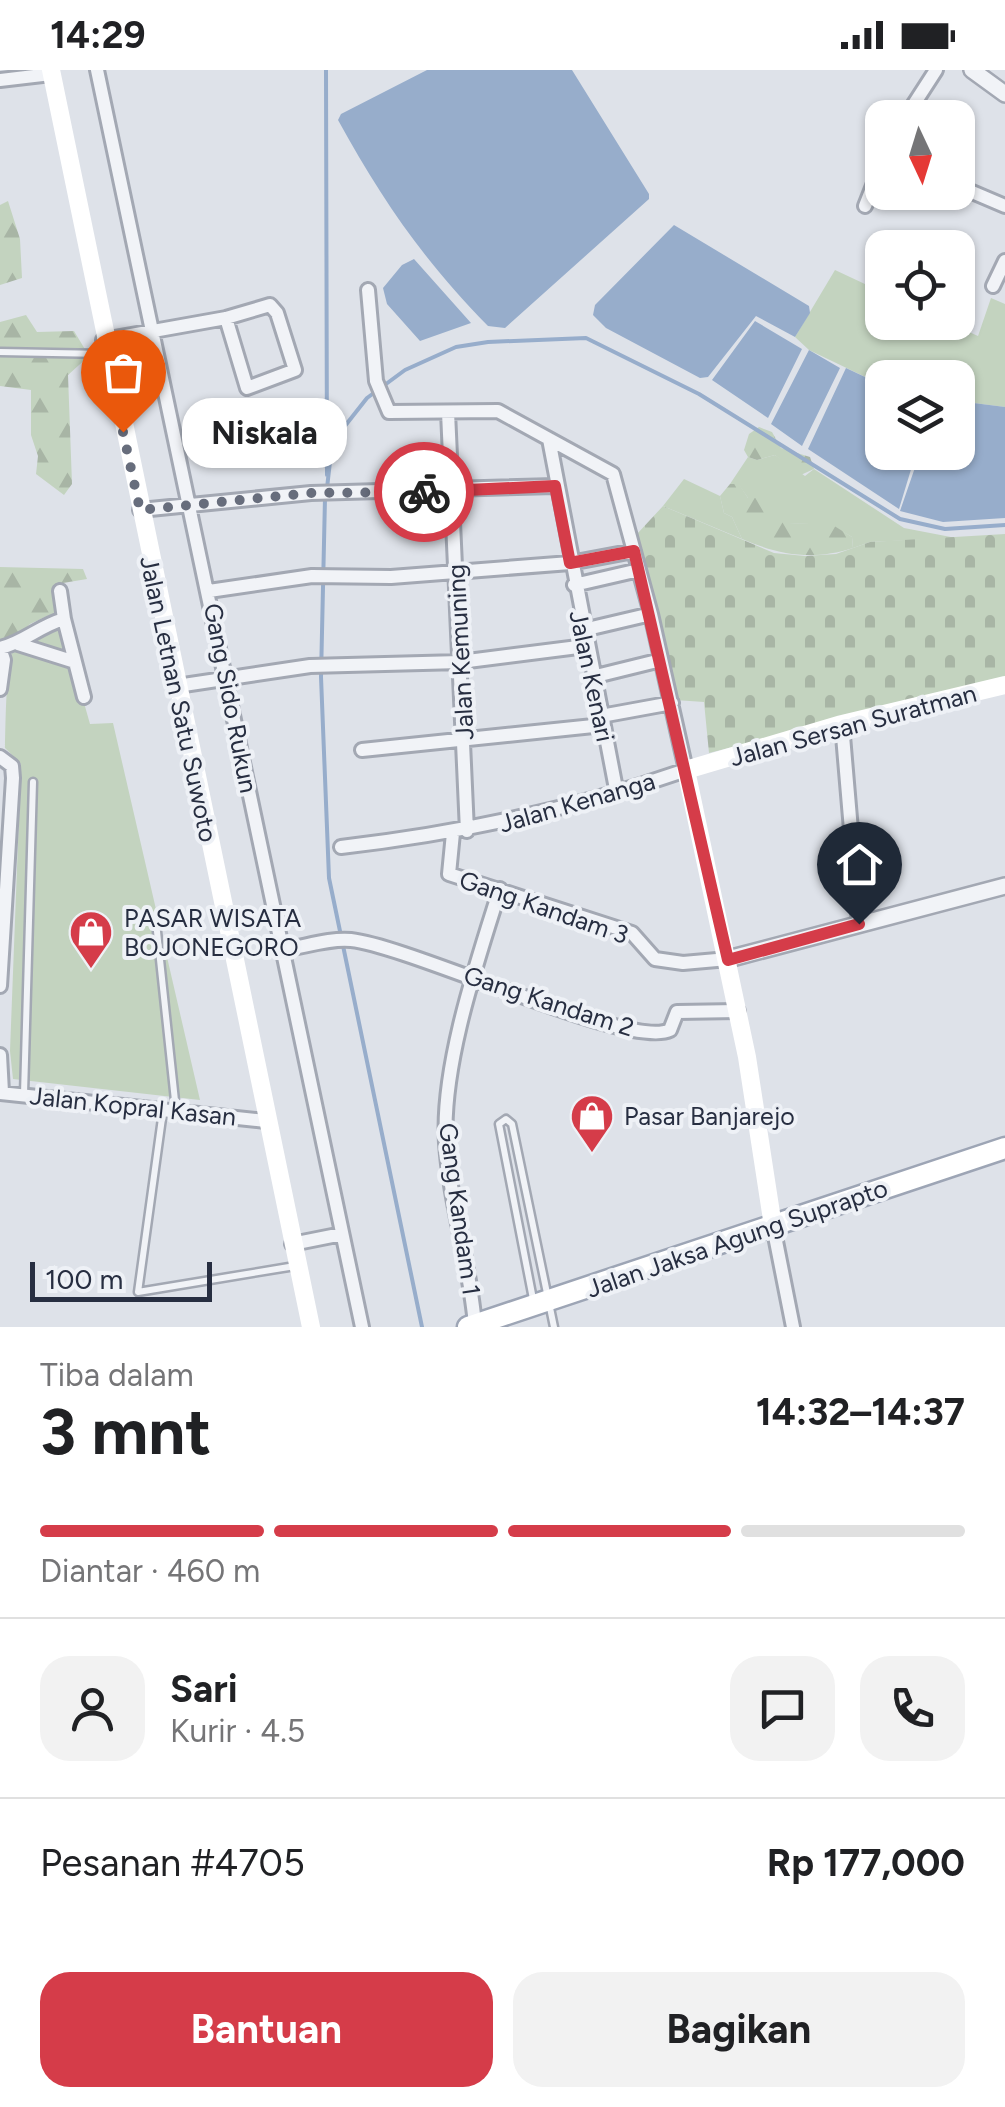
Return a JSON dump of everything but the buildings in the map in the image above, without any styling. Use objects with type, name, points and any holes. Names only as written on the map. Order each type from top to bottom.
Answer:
[{"type":"main road","name":"Jalan Letnan Satu Suwoto","points":[[51,72],[311,1327]]},
{"type":"main road","name":"Jalan Sersan Suratman","points":[[686,770],[842,724],[1005,684]]},
{"type":"main road","points":[[686,770],[738,1011],[773,1226]]},
{"type":"main road","name":"Jalan Jaksa Agung Suprapto","points":[[471,1326],[504,1321],[540,1303],[1005,1148]]},
{"type":"street","name":"Gang Sido Rukun","points":[[98,70],[362,1327]]},
{"type":"street","points":[[917,100],[936,70]]},
{"type":"street","points":[[972,70],[1005,94]]},
{"type":"street","points":[[0,80],[51,72]]},
{"type":"street","points":[[975,193],[1005,206]]},
{"type":"street","points":[[993,286],[1005,260]]},
{"type":"street","points":[[368,290],[376,382],[381,400],[392,413],[498,411],[613,474],[651,614],[686,770]]},
{"type":"street","points":[[105,347],[155,329],[226,318],[270,305],[276,308],[295,370],[247,388],[226,318]]},
{"type":"street","name":"Jalan Kemuning","points":[[448,412],[464,742],[460,832]]},
{"type":"street","name":"Jalan Kenari","points":[[549,439],[617,794]]},
{"type":"street","points":[[140,510],[311,493],[555,486]]},
{"type":"street","points":[[209,591],[312,576],[456,574],[570,563],[634,551]]},
{"type":"street","points":[[574,585],[639,570]]},
{"type":"street","points":[[60,591],[84,696]]},
{"type":"street","points":[[583,630],[651,614]]},
{"type":"street","points":[[18,644],[34,629],[64,619]]},
{"type":"street","points":[[0,689],[4,660],[0,648],[18,644],[75,662]]},
{"type":"street","points":[[177,686],[310,666],[460,662],[586,646]]},
{"type":"street","points":[[592,677],[662,660]]},
{"type":"street","points":[[362,750],[464,742],[602,720],[672,703]]},
{"type":"street","points":[[842,724],[859,924]]},
{"type":"street","points":[[0,757],[12,766],[14,778],[5,837],[0,986]]},
{"type":"street","name":"Jalan Kenanga","points":[[341,847],[460,832],[617,794],[686,770]]},
{"type":"street","name":"Gang Kandam 3","points":[[460,832],[450,874],[632,934],[655,960],[728,960]]},
{"type":"street","points":[[728,960],[1005,886]]},
{"type":"street","name":"Gang Kandam 1","points":[[471,1326],[446,1144],[446,1108],[472,976],[500,889]]},
{"type":"street","name":"Gang Kandam 2","points":[[282,950],[342,940],[472,976],[589,1018],[658,1033],[670,1030],[677,1012],[738,1011]]},
{"type":"street","points":[[0,1055],[1,1092]]},
{"type":"street","name":"Jalan Kopral Kasan","points":[[1,1092],[266,1121]]},
{"type":"street","points":[[773,1226],[793,1327]]},
{"type":"street","points":[[292,1244],[342,1234]]},
{"type":"lane","points":[[0,352],[105,347]]},
{"type":"lane","points":[[24,1094],[33,782]]},
{"type":"lane","points":[[156,922],[170,1110],[138,1292],[296,1266]]},
{"type":"lane","points":[[540,1303],[524,1185],[512,1124],[506,1119],[500,1124],[512,1189],[540,1303],[554,1327]]},
{"type":"lane","points":[[512,1189],[524,1185]]},
{"type":"green space","points":[[8,201],[20,239],[22,278],[0,285],[0,205]]},
{"type":"green space","points":[[835,270],[865,284],[865,340],[975,340],[991,298],[1005,304],[1005,407],[975,403],[975,360],[865,360],[865,377],[809,350],[795,337]]},
{"type":"green space","points":[[26,315],[37,332],[74,331],[89,356],[68,375],[72,484],[64,495],[36,474],[38,456],[31,435],[31,390],[0,386],[0,322]]},
{"type":"green space","points":[[759,427],[772,432],[781,448],[810,457],[814,469],[794,478],[784,473],[782,461],[775,455],[757,460],[748,457],[744,450],[749,434]]},
{"type":"green space","points":[[775,455],[805,476],[814,469],[904,528],[956,538],[870,542],[853,548],[852,537],[828,523],[789,524],[748,498],[739,485],[730,484],[748,457],[757,460]]},
{"type":"green space","points":[[684,479],[720,496],[724,513],[732,517],[742,539],[663,506]]},
{"type":"green space","points":[[730,484],[739,484],[748,498],[769,498],[788,515],[790,524],[828,522],[852,537],[853,548],[796,554],[742,539],[732,517],[724,513],[720,496]]},
{"type":"green space","points":[[663,506],[774,553],[805,556],[836,554],[870,542],[1005,534],[1005,677],[709,753],[704,702],[675,700],[637,534]]},
{"type":"green space","points":[[0,567],[83,569],[87,579],[57,584],[58,611],[30,624],[14,641],[0,640]]},
{"type":"green space","name":"PASAR WISATA BOJONEGORO","points":[[58,611],[90,724],[113,723],[200,1100],[13,1079],[10,1051],[21,764],[5,748],[8,673],[18,637]]},
{"type":"water","points":[[427,70],[572,70],[649,194],[649,199],[505,328],[488,326],[424,253],[371,177],[338,120],[341,114]]},
{"type":"water","points":[[674,225],[809,306],[810,313],[795,337],[756,316],[708,377],[700,378],[606,328],[593,315],[595,305]]},
{"type":"water","points":[[414,259],[471,323],[420,341],[387,304],[383,288],[402,265]]},
{"type":"water","points":[[755,321],[802,349],[768,418],[712,380]]},
{"type":"water","points":[[809,350],[840,368],[802,446],[771,424]]},
{"type":"water","points":[[846,368],[865,377],[865,470],[911,470],[899,509],[808,449]]},
{"type":"water","points":[[975,403],[1005,407],[1005,518],[943,522],[900,511],[914,470],[975,470]]},
{"type":"waterway","points":[[326,70],[327,475]]},
{"type":"waterway","points":[[327,488],[331,453],[341,431],[367,398],[405,370],[456,347],[586,338],[699,394],[900,519],[945,529],[1005,525]]},
{"type":"waterway","points":[[325,498],[321,677],[329,878],[422,1327]]},
{"type":"way so far","points":[[123,432],[140,510],[311,493],[424,492]]},
{"type":"place","name":"Niskala","points":[[123,432]]},
{"type":"place","name":"PASAR WISATA BOJONEGORO","points":[[91,970]]},
{"type":"place","name":"Pasar Banjarejo","points":[[592,1154]]},
{"type":"route","points":[[424,492],[555,486],[570,563],[634,551],[728,960],[859,924]]}]
